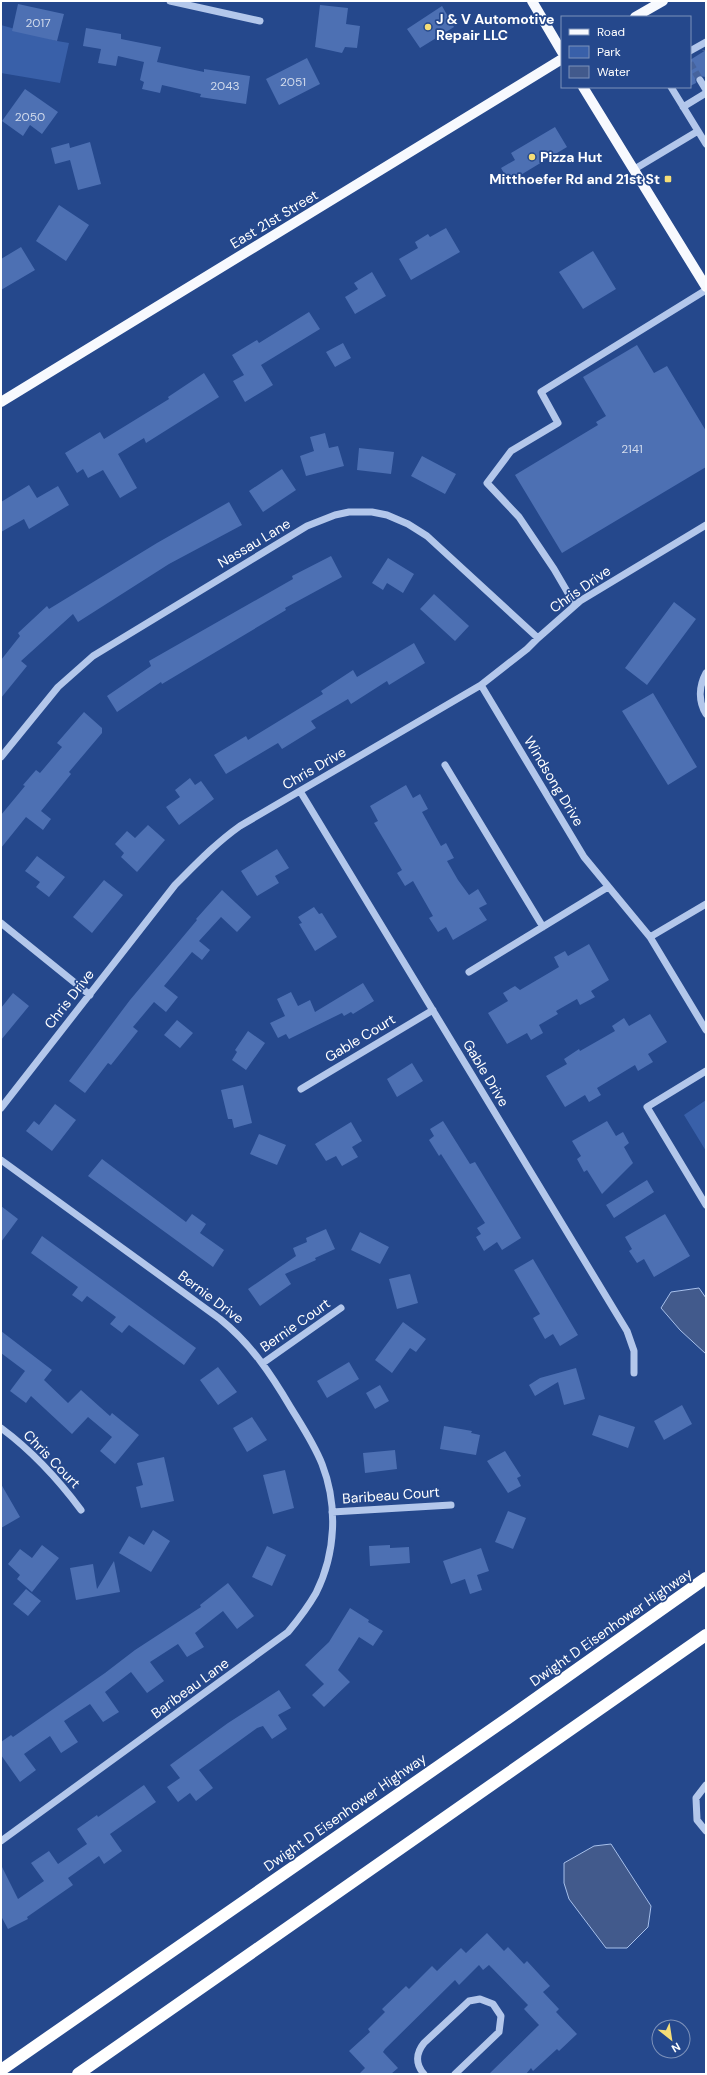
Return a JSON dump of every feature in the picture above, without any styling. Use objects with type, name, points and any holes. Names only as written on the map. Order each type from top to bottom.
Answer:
[{"type":"highway","name":"Dwight D Eisenhower Highway","points":[[1,2070],[511,1716],[706,1578]]},
{"type":"highway","points":[[78,2074],[706,1635]]},
{"type":"main road","points":[[532,1],[561,50]]},
{"type":"main road","points":[[637,16],[663,1]]},
{"type":"main road","name":"East 21st Street","points":[[1,402],[561,60]]},
{"type":"main road","points":[[584,88],[706,289]]},
{"type":"street","points":[[170,1],[260,21]]},
{"type":"street","points":[[691,51],[705,45]]},
{"type":"street","points":[[683,107],[706,92],[700,80]]},
{"type":"street","points":[[672,88],[706,144]]},
{"type":"street","points":[[634,170],[698,131]]},
{"type":"street","points":[[575,605],[554,569],[519,517],[487,483],[510,451],[558,423],[541,392],[706,289]]},
{"type":"street","name":"Nassau Lane","points":[[1,758],[58,687],[92,656],[307,526],[335,515],[357,512],[387,514],[421,531],[538,638]]},
{"type":"street","name":"Chris Drive","points":[[1,1108],[176,885],[197,862],[230,833],[481,685],[527,650],[538,638],[575,605],[706,525]]},
{"type":"street","points":[[706,673],[700,694],[702,706],[706,714]]},
{"type":"street","name":"Windsong Drive","points":[[481,685],[579,848],[608,887],[650,937],[706,1030]]},
{"type":"street","points":[[445,765],[543,927]]},
{"type":"street","name":"Gable Drive","points":[[300,791],[627,1331],[634,1351],[634,1373]]},
{"type":"street","points":[[469,972],[608,887]]},
{"type":"street","points":[[650,937],[706,904]]},
{"type":"street","points":[[1,923],[90,995]]},
{"type":"street","name":"Gable Court","points":[[301,1089],[433,1010]]},
{"type":"street","points":[[706,1071],[647,1107],[706,1205]]},
{"type":"street","name":"Bernie Drive","points":[[1,1160],[230,1326],[244,1339],[263,1363],[316,1451],[328,1485],[332,1512]]},
{"type":"street","name":"Bernie Court","points":[[263,1363],[341,1308]]},
{"type":"street","name":"Chris Court","points":[[1,1428],[13,1436],[46,1468],[81,1510]]},
{"type":"street","name":"Baribeau Court","points":[[332,1512],[451,1505]]},
{"type":"street","name":"Baribeau Lane","points":[[1,1841],[288,1632],[308,1606],[324,1575],[332,1535],[332,1512]]},
{"type":"street","points":[[706,1785],[696,1798],[698,1820],[706,1831]]},
{"type":"street","points":[[424,2074],[418,2066],[417,2058],[418,2050],[424,2043],[469,2001],[480,1999],[493,2004],[501,2016],[499,2032],[455,2074]]},
{"type":"green space","points":[[1,25],[69,43],[60,83],[1,73]]},
{"type":"green space","points":[[706,1100],[706,1151],[684,1115]]},
{"type":"water","points":[[699,1288],[706,1298],[706,1354],[680,1330],[661,1308],[671,1292]]},
{"type":"water","points":[[611,1844],[651,1906],[648,1927],[627,1948],[606,1948],[569,1899],[564,1883],[564,1863],[594,1846]]},
{"type":"building","points":[[18,4],[64,14],[57,41],[12,31]]},
{"type":"building","points":[[320,5],[348,8],[346,24],[360,26],[357,48],[345,47],[342,53],[315,47]]},
{"type":"building","points":[[442,6],[454,27],[420,48],[407,29]]},
{"type":"building","points":[[86,28],[121,34],[121,39],[161,47],[157,62],[204,72],[204,69],[250,76],[246,104],[200,97],[201,94],[162,85],[160,93],[142,89],[144,82],[140,80],[144,62],[118,56],[116,66],[98,63],[101,49],[83,46]]},
{"type":"building","points":[[706,50],[706,77],[698,76],[695,78],[696,83],[691,86],[691,59]]},
{"type":"building","points":[[307,58],[320,84],[279,105],[266,79]]},
{"type":"building","points":[[25,89],[58,112],[42,134],[30,125],[23,136],[2,121]]},
{"type":"building","name":"Pizza Hut","points":[[555,127],[567,147],[509,182],[501,168],[515,160],[511,153]]},
{"type":"building","points":[[90,142],[101,184],[78,190],[70,160],[55,164],[51,148],[69,143],[70,148]]},
{"type":"building","points":[[59,205],[89,225],[66,261],[36,241]]},
{"type":"building","points":[[446,228],[460,252],[411,280],[399,259],[418,248],[415,242],[428,234],[430,237]]},
{"type":"building","points":[[21,247],[35,270],[1,290],[1,259]]},
{"type":"building","points":[[593,251],[616,289],[583,309],[559,272]]},
{"type":"building","points":[[372,272],[386,296],[355,314],[345,297],[358,289],[354,283]]},
{"type":"building","points":[[309,312],[320,329],[261,365],[273,385],[245,402],[233,381],[244,375],[232,355],[257,340],[259,343]]},
{"type":"building","points":[[343,343],[351,358],[335,367],[326,352]]},
{"type":"building","points":[[637,345],[654,373],[667,366],[706,431],[706,467],[562,553],[515,475],[598,425],[596,422],[606,416],[583,377]]},
{"type":"building","points":[[204,373],[219,397],[146,443],[144,438],[118,454],[137,488],[120,498],[103,470],[88,478],[83,469],[77,473],[65,453],[100,432],[104,439],[169,399],[168,397]]},
{"type":"building","points":[[325,433],[329,448],[338,446],[344,466],[306,476],[300,456],[314,451],[310,437]]},
{"type":"building","points":[[359,448],[394,452],[391,474],[357,470]]},
{"type":"building","points":[[422,456],[456,474],[445,494],[411,476]]},
{"type":"building","points":[[282,469],[296,490],[263,512],[249,491]]},
{"type":"building","points":[[29,485],[37,498],[58,486],[69,505],[29,529],[24,519],[1,532],[1,502]]},
{"type":"building","points":[[229,502],[242,525],[169,564],[78,622],[73,614],[21,661],[27,666],[1,698],[1,660],[20,636],[18,633],[47,606],[49,609],[157,543]]},
{"type":"building","points":[[331,556],[342,577],[285,608],[286,610],[162,684],[161,682],[117,712],[107,696],[151,666],[149,661],[293,579],[292,576]]},
{"type":"building","points":[[388,558],[414,574],[403,593],[387,583],[383,590],[372,583]]},
{"type":"building","points":[[434,594],[469,626],[455,641],[420,609]]},
{"type":"building","points":[[674,602],[696,619],[647,685],[625,668]]},
{"type":"building","points":[[414,643],[425,663],[389,685],[387,681],[351,704],[348,699],[311,721],[316,728],[282,749],[278,743],[226,774],[214,755],[246,736],[248,740],[323,694],[321,691],[353,670],[357,677]]},
{"type":"building","points":[[653,693],[697,767],[668,785],[622,711]]},
{"type":"building","points":[[84,712],[102,728],[102,733],[69,772],[71,774],[41,811],[51,819],[43,830],[26,817],[1,848],[1,815],[36,770],[40,773],[62,747],[57,743]]},
{"type":"building","points":[[190,778],[195,785],[201,781],[214,799],[179,825],[166,807],[180,797],[175,790]]},
{"type":"building","points":[[406,785],[413,798],[420,794],[428,809],[422,812],[441,846],[446,843],[454,858],[447,861],[458,880],[469,895],[478,889],[487,904],[479,908],[487,920],[453,940],[446,927],[438,932],[429,918],[433,916],[413,881],[405,886],[397,873],[402,870],[374,823],[378,821],[370,806]]},
{"type":"building","points":[[148,825],[165,840],[137,872],[121,857],[124,853],[115,844],[127,831],[135,838]]},
{"type":"building","points":[[277,849],[289,868],[275,876],[279,883],[257,896],[241,871]]},
{"type":"building","points":[[37,856],[65,877],[49,897],[36,887],[40,882],[25,871]]},
{"type":"building","points":[[104,880],[123,895],[92,933],[73,917]]},
{"type":"building","points":[[222,890],[251,917],[237,932],[221,917],[199,941],[210,950],[202,960],[192,952],[164,986],[178,997],[166,1012],[154,1002],[133,1027],[138,1031],[111,1065],[108,1063],[85,1093],[69,1081],[130,1000],[197,920],[196,919]]},
{"type":"building","points":[[314,907],[319,914],[322,913],[337,937],[315,951],[299,924],[302,923],[298,917]]},
{"type":"building","points":[[589,944],[609,980],[591,991],[595,997],[580,1005],[577,999],[556,1011],[558,1014],[539,1025],[543,1033],[531,1040],[527,1033],[507,1044],[488,1013],[508,1001],[503,993],[515,986],[520,990],[559,967],[554,957],[565,951],[568,956]]},
{"type":"building","points":[[363,983],[374,1001],[353,1014],[351,1012],[344,1016],[342,1013],[289,1039],[286,1034],[278,1038],[270,1023],[285,1016],[277,999],[291,992],[298,1006],[310,1000],[315,1012]]},
{"type":"building","points":[[13,993],[29,1006],[1,1040],[1,1008]]},
{"type":"building","points":[[650,1014],[667,1042],[648,1054],[653,1062],[638,1071],[635,1065],[597,1088],[601,1095],[589,1102],[585,1095],[565,1107],[546,1076],[567,1064],[564,1059],[579,1049],[580,1051],[615,1031],[612,1026],[624,1018],[629,1026]]},
{"type":"building","points":[[177,1020],[193,1033],[180,1048],[164,1035]]},
{"type":"building","points":[[248,1031],[265,1043],[246,1070],[232,1060],[237,1052],[235,1050]]},
{"type":"building","points":[[412,1063],[423,1081],[397,1097],[387,1079]]},
{"type":"building","points":[[243,1085],[252,1123],[234,1128],[232,1119],[228,1119],[221,1090]]},
{"type":"building","points":[[55,1104],[76,1120],[52,1151],[26,1131],[34,1121],[39,1125]]},
{"type":"building","points":[[443,1121],[470,1164],[475,1162],[521,1238],[502,1250],[497,1242],[484,1251],[476,1237],[481,1234],[477,1228],[485,1223],[441,1154],[439,1156],[429,1140],[434,1136],[430,1129]]},
{"type":"building","points":[[607,1121],[616,1136],[623,1132],[629,1143],[624,1147],[633,1163],[602,1194],[587,1170],[584,1172],[577,1159],[581,1156],[572,1141]]},
{"type":"building","points":[[351,1122],[362,1141],[352,1147],[358,1157],[342,1166],[336,1156],[326,1161],[315,1144]]},
{"type":"building","points":[[259,1134],[286,1145],[277,1165],[250,1154]]},
{"type":"building","points":[[102,1159],[186,1222],[192,1214],[206,1224],[200,1233],[224,1250],[213,1267],[88,1176]]},
{"type":"building","points":[[647,1180],[654,1192],[614,1218],[606,1205]]},
{"type":"building","points":[[1,1206],[18,1219],[1,1242]]},
{"type":"building","points":[[665,1214],[690,1256],[654,1277],[644,1259],[637,1263],[629,1251],[632,1249],[625,1237]]},
{"type":"building","points":[[326,1229],[335,1249],[315,1258],[316,1260],[285,1274],[291,1284],[260,1306],[248,1289],[296,1256],[293,1248],[307,1242],[306,1238]]},
{"type":"building","points":[[360,1232],[389,1247],[380,1264],[351,1250]]},
{"type":"building","points":[[42,1236],[196,1348],[184,1365],[129,1325],[122,1333],[110,1324],[116,1317],[87,1296],[82,1302],[72,1295],[78,1287],[31,1253]]},
{"type":"building","points":[[533,1259],[578,1335],[560,1346],[553,1334],[545,1339],[533,1318],[540,1314],[514,1270]]},
{"type":"building","points":[[410,1274],[418,1303],[397,1309],[389,1279]]},
{"type":"building","points":[[403,1322],[426,1339],[416,1352],[410,1348],[392,1373],[375,1360]]},
{"type":"building","points":[[1,1331],[52,1370],[44,1380],[68,1403],[81,1390],[110,1416],[112,1413],[139,1435],[115,1464],[100,1451],[112,1437],[88,1417],[72,1434],[31,1396],[26,1403],[10,1391],[25,1371],[1,1353]]},
{"type":"building","points":[[349,1362],[359,1379],[327,1398],[317,1381]]},
{"type":"building","points":[[218,1367],[237,1392],[218,1405],[200,1380]]},
{"type":"building","points":[[576,1368],[585,1399],[564,1405],[558,1382],[535,1396],[529,1385],[540,1378]]},
{"type":"building","points":[[380,1385],[389,1401],[375,1409],[366,1393]]},
{"type":"building","points":[[682,1405],[692,1424],[664,1440],[654,1421]]},
{"type":"building","points":[[599,1415],[635,1427],[628,1448],[592,1435]]},
{"type":"building","points":[[252,1417],[267,1440],[247,1452],[233,1428]]},
{"type":"building","points":[[444,1426],[472,1431],[471,1433],[480,1435],[476,1455],[440,1449]]},
{"type":"building","points":[[395,1450],[397,1469],[365,1473],[363,1453]]},
{"type":"building","points":[[505,1451],[521,1476],[517,1478],[521,1486],[508,1493],[487,1461]]},
{"type":"building","points":[[164,1457],[174,1501],[141,1508],[136,1487],[143,1485],[137,1463]]},
{"type":"building","points":[[285,1470],[294,1508],[273,1514],[263,1475]]},
{"type":"building","points":[[1,1484],[20,1517],[1,1528]]},
{"type":"building","points":[[508,1511],[526,1518],[513,1549],[495,1542]]},
{"type":"building","points":[[153,1530],[170,1541],[151,1572],[119,1553],[129,1536],[144,1545]]},
{"type":"building","points":[[42,1545],[59,1558],[32,1592],[17,1579],[20,1575],[8,1564],[20,1549],[32,1558]]},
{"type":"building","points":[[390,1545],[390,1548],[409,1547],[410,1563],[370,1566],[369,1546]]},
{"type":"building","points":[[267,1546],[286,1555],[272,1586],[252,1577]]},
{"type":"building","points":[[481,1548],[489,1571],[477,1575],[482,1590],[470,1594],[465,1579],[451,1584],[443,1561]]},
{"type":"building","points":[[114,1561],[120,1592],[76,1600],[70,1568],[93,1564],[97,1589]]},
{"type":"building","points":[[228,1583],[254,1616],[237,1629],[223,1611],[195,1633],[204,1647],[187,1657],[178,1644],[150,1662],[164,1681],[147,1693],[131,1672],[105,1692],[119,1712],[103,1722],[90,1704],[64,1721],[78,1742],[61,1753],[50,1736],[24,1754],[36,1770],[20,1782],[1,1755],[1,1742],[11,1735],[13,1737],[105,1673],[135,1650],[201,1607],[200,1605]]},
{"type":"building","points":[[26,1589],[41,1601],[28,1616],[13,1604]]},
{"type":"building","points":[[350,1608],[383,1631],[373,1646],[359,1637],[338,1670],[350,1682],[324,1707],[312,1695],[324,1684],[305,1665],[329,1642]]},
{"type":"building","points":[[279,1690],[291,1708],[278,1715],[287,1729],[272,1739],[263,1726],[257,1728],[199,1770],[213,1788],[196,1801],[190,1793],[178,1802],[167,1787],[180,1778],[170,1765],[228,1723]]},
{"type":"building","points":[[144,1785],[156,1802],[110,1834],[122,1851],[104,1864],[99,1856],[68,1878],[73,1885],[27,1917],[28,1919],[8,1929],[1,1916],[1,1865],[18,1899],[44,1881],[31,1863],[49,1851],[58,1864],[87,1844],[77,1829],[97,1815],[98,1817]]},
{"type":"building","points":[[487,1933],[504,1951],[508,1947],[524,1964],[527,1961],[550,1986],[543,1992],[559,2009],[556,2012],[577,2034],[559,2051],[557,2049],[533,2071],[531,2068],[526,2074],[489,2074],[539,2025],[524,2009],[528,2005],[489,1965],[483,1970],[479,1965],[459,1985],[455,1980],[385,2049],[383,2052],[398,2068],[391,2074],[359,2074],[365,2068],[349,2051],[370,2032],[368,2029],[385,2012],[382,2009],[406,1986],[409,1989],[432,1966],[437,1971],[461,1948],[466,1953]]},
{"type":"tunnel","points":[[691,65],[700,80]]},
{"type":"place","name":"J & V Automotive Repair LLC","points":[[428,27]]},
{"type":"place","name":"Pizza Hut","points":[[532,157]]},
{"type":"place","name":"Mitthoefer Rd and 21st St","points":[[668,179]]}]
